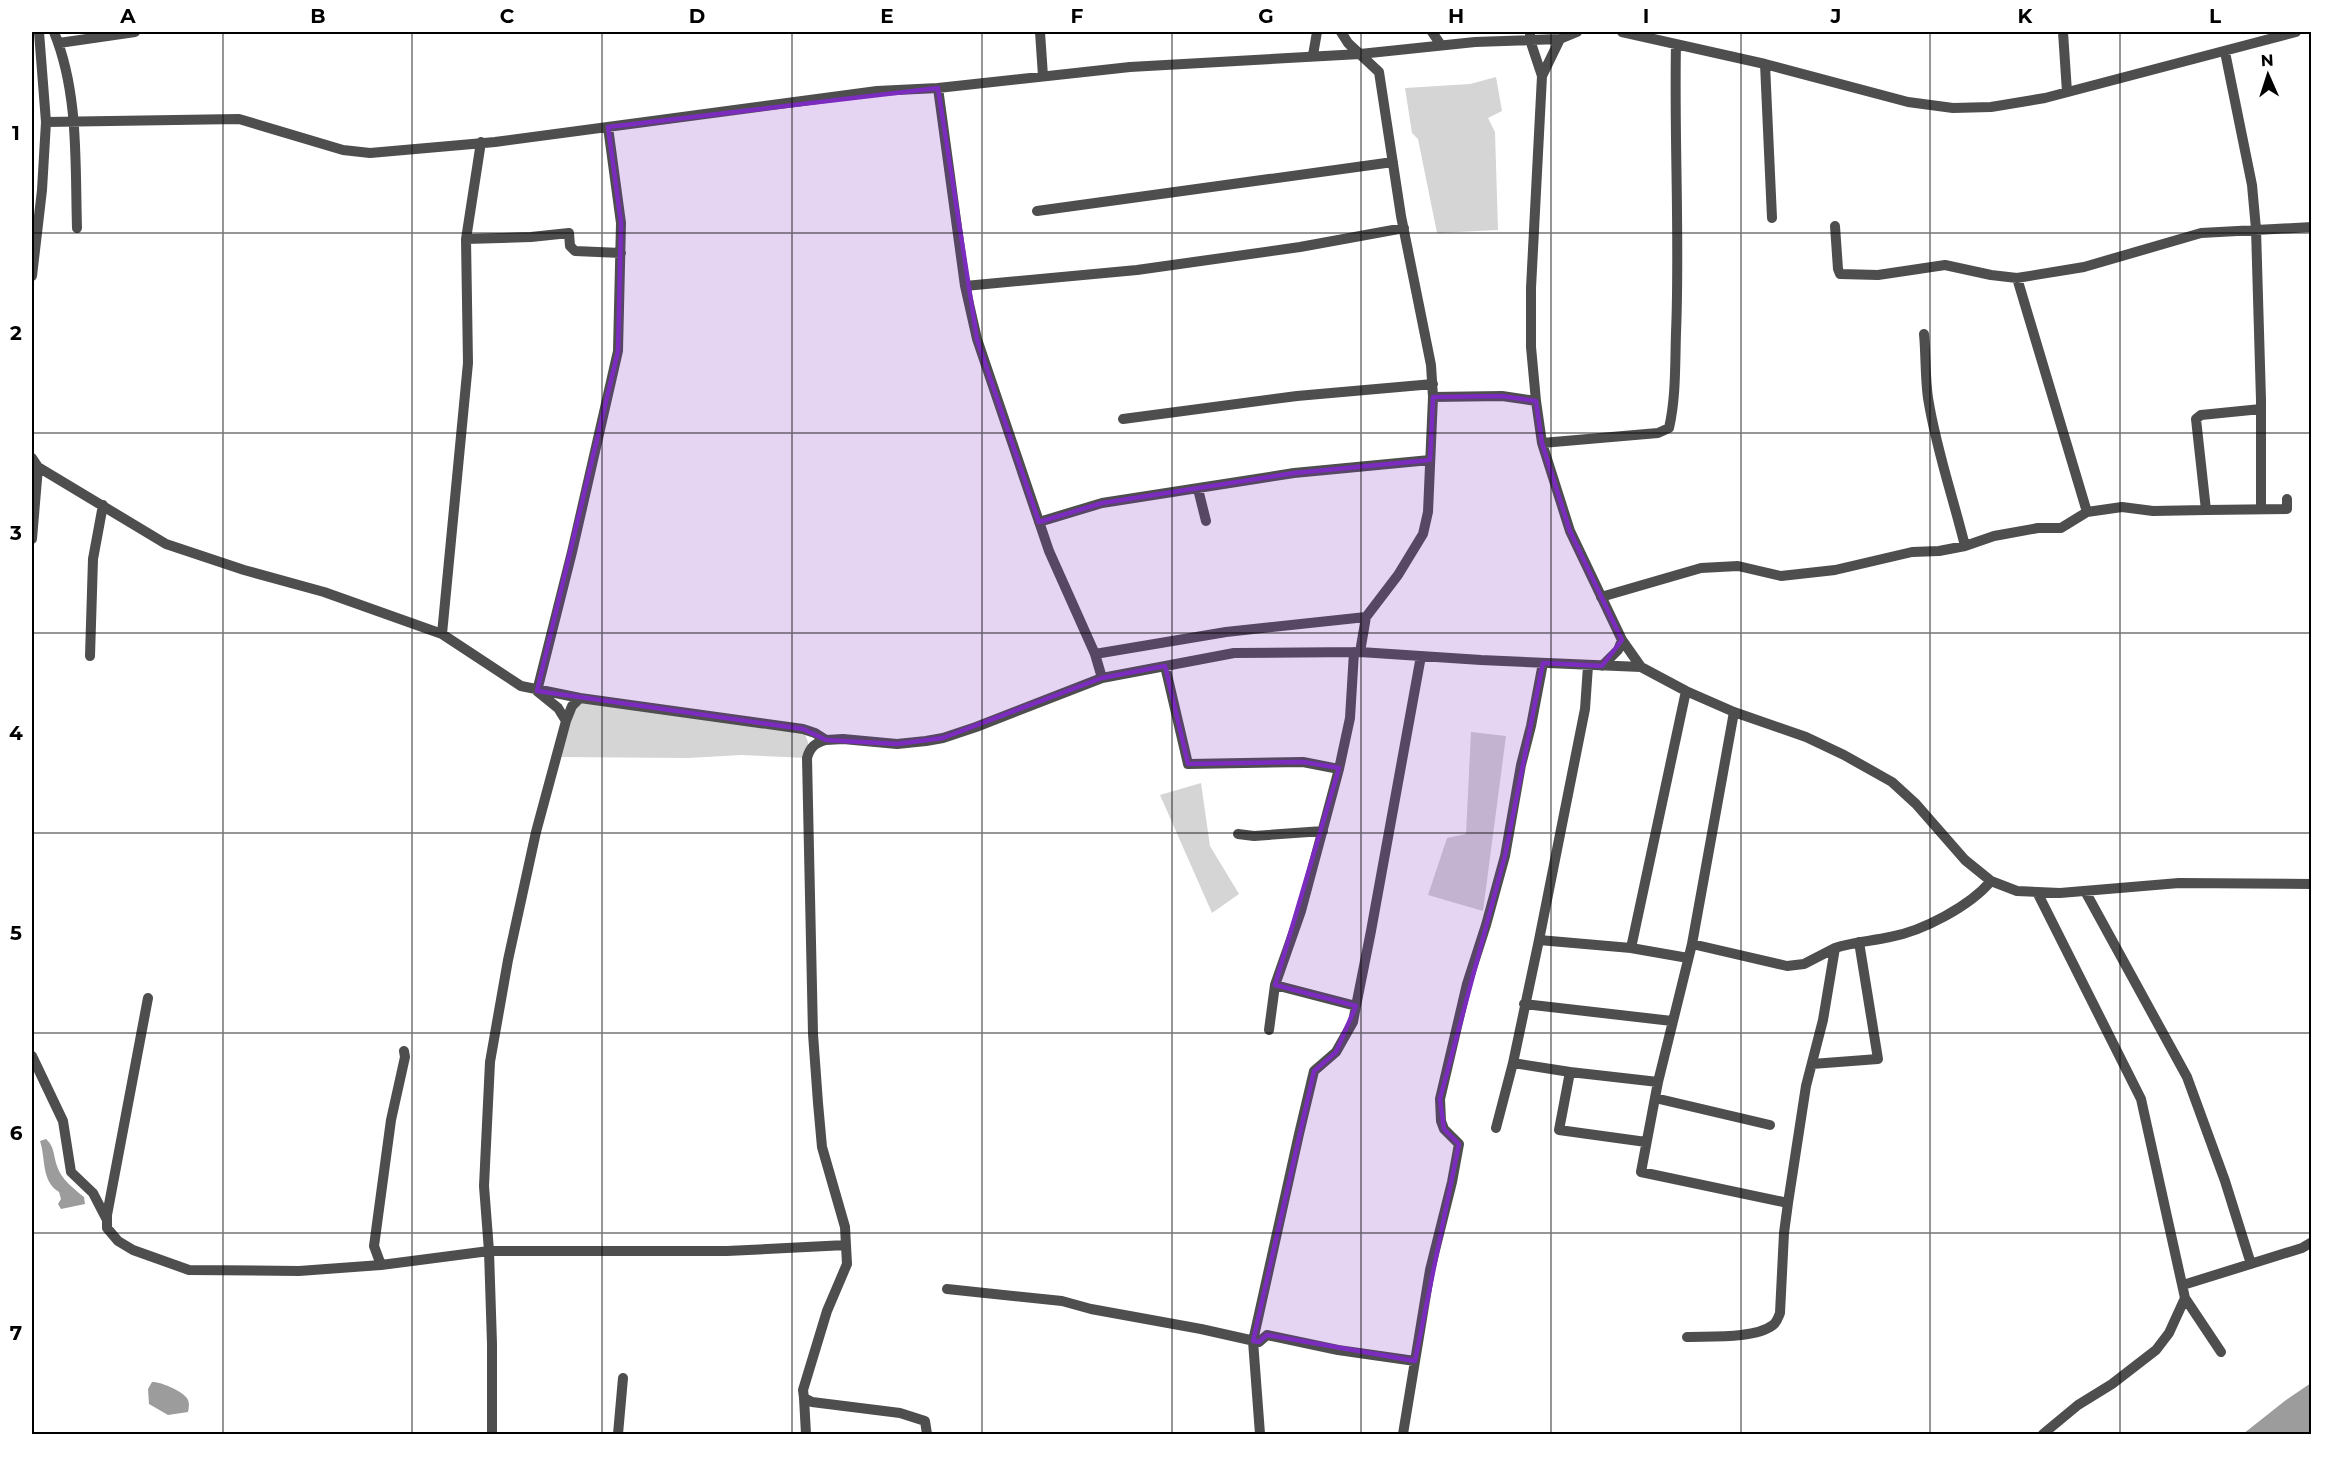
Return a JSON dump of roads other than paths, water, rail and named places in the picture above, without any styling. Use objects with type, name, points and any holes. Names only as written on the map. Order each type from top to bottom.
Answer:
[{"type":"street","points":[[32,276],[42,190],[46,122],[39,32]]},
{"type":"street","points":[[54,32],[70,87],[74,122],[77,228]]},
{"type":"street","points":[[58,43],[135,32]]},
{"type":"street","points":[[1040,32],[1043,76]]},
{"type":"street","points":[[1313,55],[1317,32]]},
{"type":"street","points":[[1341,32],[1348,43],[1379,72]]},
{"type":"street","points":[[1432,32],[1441,45]]},
{"type":"street","points":[[46,122],[239,119],[343,150],[370,153],[608,127],[877,92],[938,88],[1130,67],[1360,54],[1530,36],[1560,39],[1577,32]]},
{"type":"street","points":[[1622,32],[1765,64],[1908,102],[1953,108],[1991,107],[2067,92],[2296,32]]},
{"type":"street","points":[[2063,32],[2067,92]]},
{"type":"street","points":[[1530,36],[1542,76],[1531,288],[1531,347],[1542,443],[1570,531],[1622,640],[1641,667]]},
{"type":"street","points":[[1542,76],[1560,39]]},
{"type":"street","points":[[1542,443],[1658,433],[1669,428],[1675,375],[1679,269],[1676,44]]},
{"type":"street","points":[[1269,1030],[1275,985],[1301,911],[1339,769],[1350,718],[1357,652],[1366,617],[1398,575],[1423,534],[1428,512],[1432,384],[1427,339],[1404,228],[1379,72],[1389,51]]},
{"type":"street","points":[[2225,52],[2252,185],[2256,229],[2261,508]]},
{"type":"street","points":[[1765,64],[1772,218]]},
{"type":"street","points":[[938,88],[965,286],[977,339],[1049,551],[1095,654],[1102,678]]},
{"type":"street","points":[[537,691],[572,552],[618,351],[621,223],[608,127]]},
{"type":"street","points":[[442,634],[468,363],[466,239],[481,142]]},
{"type":"street","points":[[1037,211],[1393,162]]},
{"type":"street","points":[[1835,226],[1840,274],[1878,275],[1945,265],[2017,278],[2084,267],[2201,233],[2312,227]]},
{"type":"street","points":[[965,286],[1137,270],[1300,247],[1404,228]]},
{"type":"street","points":[[466,239],[569,233],[570,246],[574,250],[621,254]]},
{"type":"street","points":[[2017,278],[2087,512]]},
{"type":"street","points":[[1924,334],[1928,397],[1941,460],[1965,546]]},
{"type":"street","points":[[1123,419],[1297,396],[1432,384]]},
{"type":"street","points":[[1433,397],[1502,396],[1536,401]]},
{"type":"street","points":[[2206,510],[2196,419],[2201,416],[2260,409]]},
{"type":"street","points":[[1039,522],[1102,503],[1294,474],[1430,460]]},
{"type":"street","points":[[35,462],[166,544],[244,570],[324,592],[442,634],[521,686],[580,698],[803,729],[826,740]]},
{"type":"street","points":[[32,539],[35,462]]},
{"type":"street","points":[[1198,489],[1206,521]]},
{"type":"street","points":[[1601,597],[1701,568],[1738,566],[1781,576],[1835,570],[1912,552],[1938,551],[1965,546],[1994,536],[2038,528],[2061,528],[2087,512],[2122,507],[2152,512],[2287,509],[2288,499]]},
{"type":"street","points":[[90,656],[93,559],[103,505]]},
{"type":"street","points":[[1095,654],[1226,632],[1366,617]]},
{"type":"street","points":[[1602,666],[1618,650],[1622,640]]},
{"type":"street","points":[[809,750],[816,743],[826,740],[843,739],[897,744],[943,738],[1046,702],[1102,678],[1234,653],[1357,652],[1641,667],[1686,691],[1734,712],[1806,737],[1892,782],[1916,804],[1965,860],[1991,881],[2017,891],[2037,894],[2179,883],[2312,884]]},
{"type":"street","points":[[1260,1434],[1253,1341],[1314,1071],[1336,1052],[1353,1022],[1421,656]]},
{"type":"street","points":[[1403,1434],[1430,1270],[1459,1144],[1444,1129],[1441,1121],[1440,1099],[1467,984],[1505,856],[1521,765],[1543,663]]},
{"type":"street","points":[[1165,666],[1188,764],[1303,762],[1339,769]]},
{"type":"street","points":[[1496,1128],[1513,1063],[1585,709],[1588,666]]},
{"type":"street","points":[[537,691],[558,708],[566,720]]},
{"type":"street","points":[[1632,948],[1686,691]]},
{"type":"street","points":[[492,1434],[493,1354],[484,1186],[490,1062],[508,960],[536,832],[566,720],[572,706],[580,698]]},
{"type":"street","points":[[1734,712],[1692,944],[1658,1082],[1641,1172],[1788,1203]]},
{"type":"street","points":[[803,729],[809,750],[807,774],[813,1034],[818,1103],[822,1147],[831,1181],[839,1199],[847,1264],[827,1311],[803,1390],[806,1434]]},
{"type":"street","points":[[1238,834],[1254,836],[1323,831]]},
{"type":"street","points":[[1692,944],[1787,966],[1813,961],[1835,948],[1891,937],[1926,925],[1958,908],[1983,890],[1991,881]]},
{"type":"street","points":[[2085,891],[2187,1077],[2225,1181],[2251,1264]]},
{"type":"street","points":[[2037,894],[2141,1099],[2185,1298],[2221,1352]]},
{"type":"street","points":[[1539,940],[1632,948],[1688,958]]},
{"type":"street","points":[[1812,1064],[1878,1059],[1859,942]]},
{"type":"street","points":[[1687,1336],[1754,1332],[1776,1324],[1780,1313],[1784,1233],[1806,1086],[1823,1020],[1835,948]]},
{"type":"street","points":[[1275,985],[1356,1006]]},
{"type":"street","points":[[148,998],[107,1228],[118,1241],[133,1250],[189,1270],[299,1271],[381,1265],[489,1251],[727,1251],[846,1245]]},
{"type":"street","points":[[1524,1004],[1672,1021]]},
{"type":"street","points":[[381,1265],[374,1246],[391,1120],[405,1057],[404,1051]]},
{"type":"street","points":[[32,1056],[63,1121],[71,1172],[93,1193],[107,1220]]},
{"type":"street","points":[[1513,1063],[1658,1082]]},
{"type":"street","points":[[1570,1072],[1559,1130],[1647,1142]]},
{"type":"street","points":[[1655,1098],[1770,1125]]},
{"type":"street","points":[[2183,1285],[2301,1248],[2312,1242]]},
{"type":"street","points":[[947,1289],[1062,1301],[1091,1309],[1253,1341],[1260,1342],[1267,1335],[1338,1350],[1414,1361]]},
{"type":"street","points":[[2043,1434],[2078,1405],[2112,1384],[2156,1350],[2169,1333],[2185,1298]]},
{"type":"street","points":[[618,1434],[623,1378]]},
{"type":"street","points":[[804,1398],[812,1402],[900,1413],[925,1421],[927,1434]]}]
